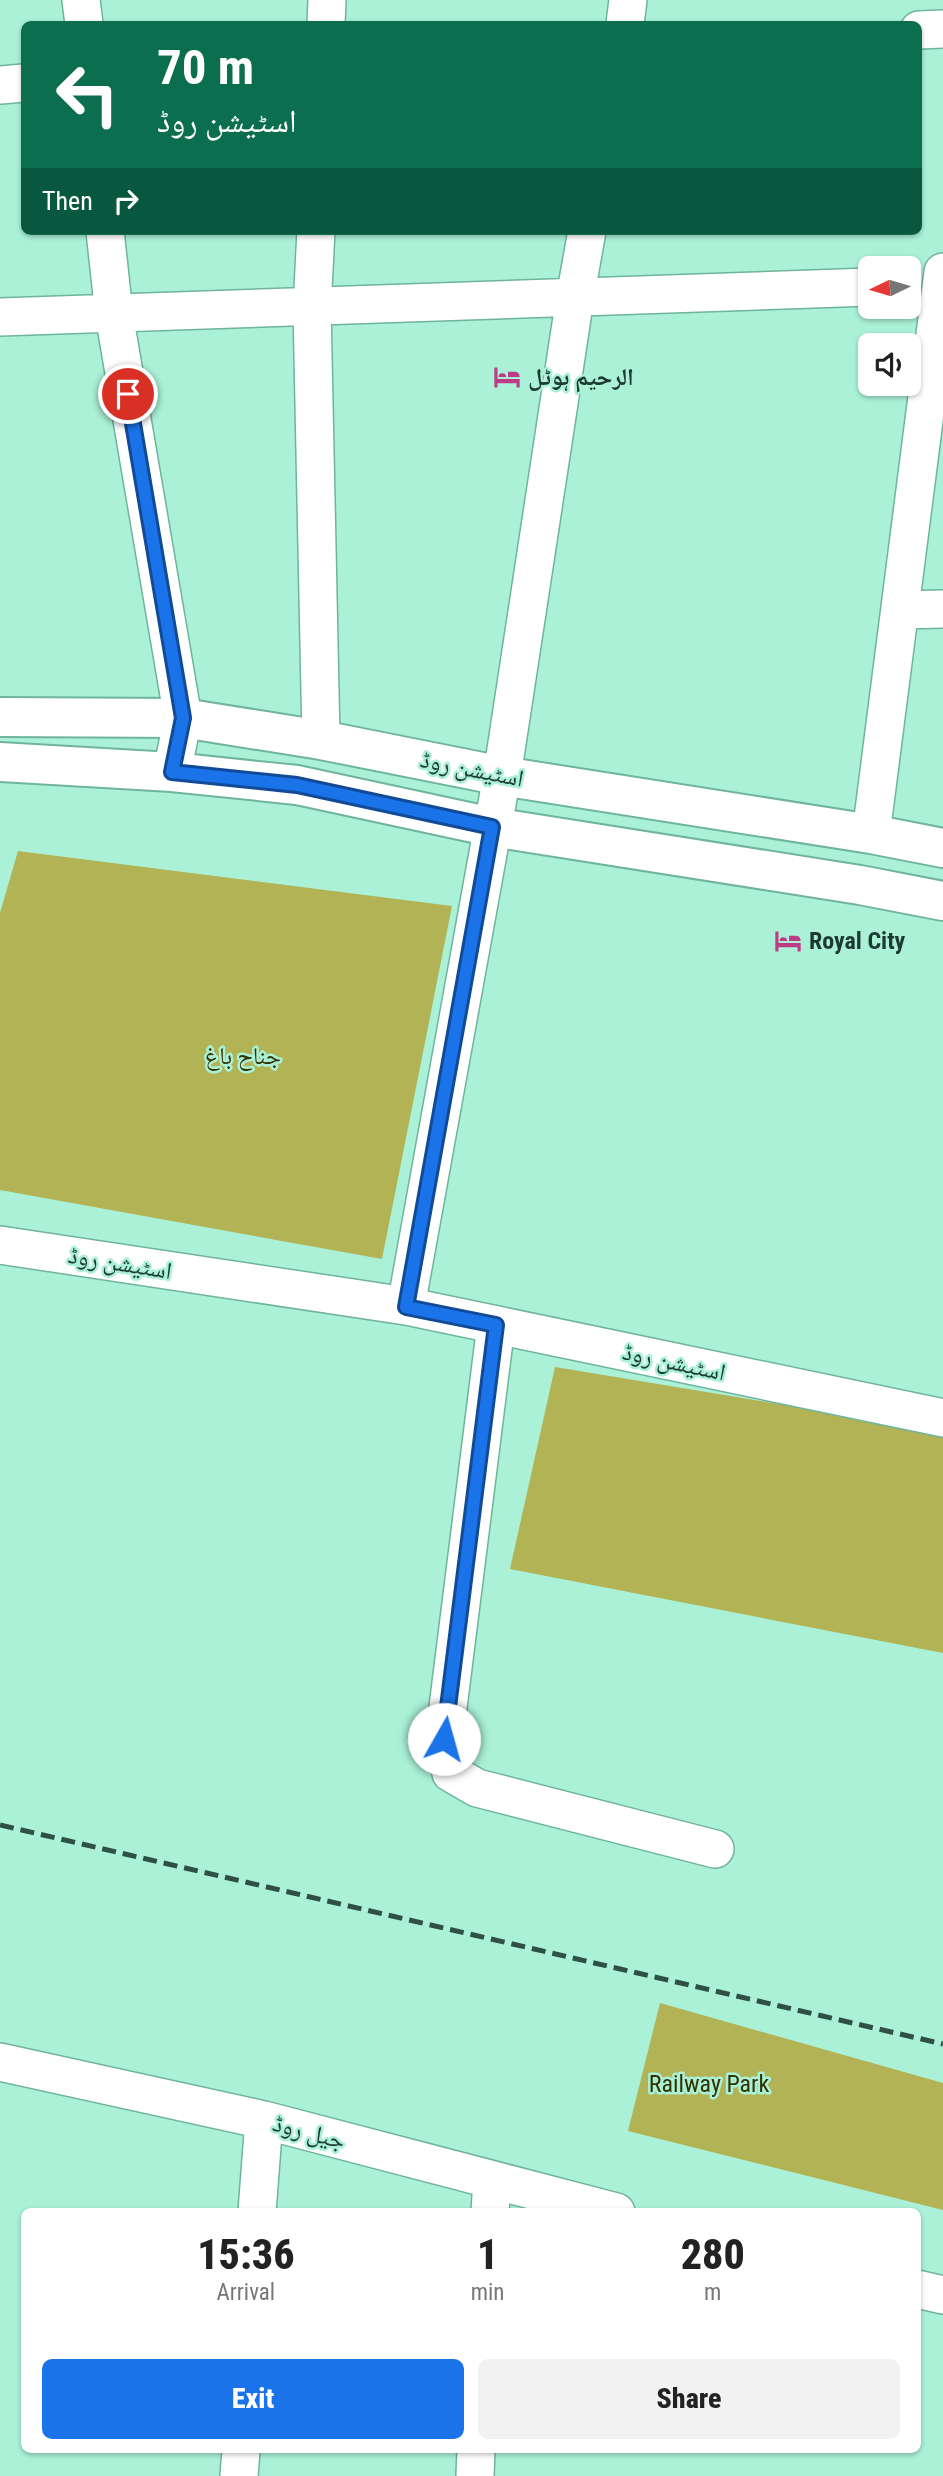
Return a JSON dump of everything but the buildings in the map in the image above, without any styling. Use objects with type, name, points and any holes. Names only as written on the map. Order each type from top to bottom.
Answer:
[{"type":"main road","name":"اسٹیشن روڈ","points":[[2,729],[183,718],[321,740],[502,776],[871,834],[943,848]]},
{"type":"main road","name":"اسٹیشن روڈ","points":[[0,762],[172,772],[297,785],[492,827],[860,885],[943,901]]},
{"type":"street","points":[[81,0],[84,21]]},
{"type":"street","points":[[326,21],[327,0]]},
{"type":"street","points":[[625,21],[628,0]]},
{"type":"street","points":[[922,30],[943,29]]},
{"type":"street","points":[[0,85],[21,83]]},
{"type":"street","points":[[105,235],[114,314],[183,718],[172,772]]},
{"type":"street","points":[[316,235],[312,307],[321,740]]},
{"type":"street","points":[[406,1307],[502,776],[586,235]]},
{"type":"street","points":[[871,834],[901,610],[934,282]]},
{"type":"street","points":[[0,317],[858,287]]},
{"type":"street","points":[[901,610],[943,608]]},
{"type":"street","name":"اسٹیشن روڈ","points":[[0,1245],[406,1307],[943,1418]]},
{"type":"street","points":[[496,1325],[444,1739],[452,1773],[477,1788],[715,1849]]},
{"type":"street","name":"جیل روڈ","points":[[0,2062],[264,2120],[491,2196],[585,2208]]},
{"type":"street","points":[[257,2208],[264,2120]]},
{"type":"street","points":[[921,2290],[943,2295]]},
{"type":"street","points":[[239,2476],[241,2453]]},
{"type":"street","points":[[475,2476],[476,2453]]},
{"type":"green space","name":"جناح باغ","points":[[18,851],[452,906],[382,1259],[0,1190],[0,913]]},
{"type":"green space","points":[[555,1367],[943,1431],[943,1653],[510,1569]]},
{"type":"green space","name":"Railway Park","points":[[660,2003],[943,2083],[943,2210],[628,2131]]},
{"type":"railway","points":[[0,1825],[943,2044]]},
{"type":"place","name":"الرحیم ہوٹل","points":[[507,377]]},
{"type":"place","name":"Royal City","points":[[788,941]]},
{"type":"route","points":[[128,394],[183,718],[172,772],[297,785],[492,827],[406,1307],[496,1325],[444,1739]]}]
